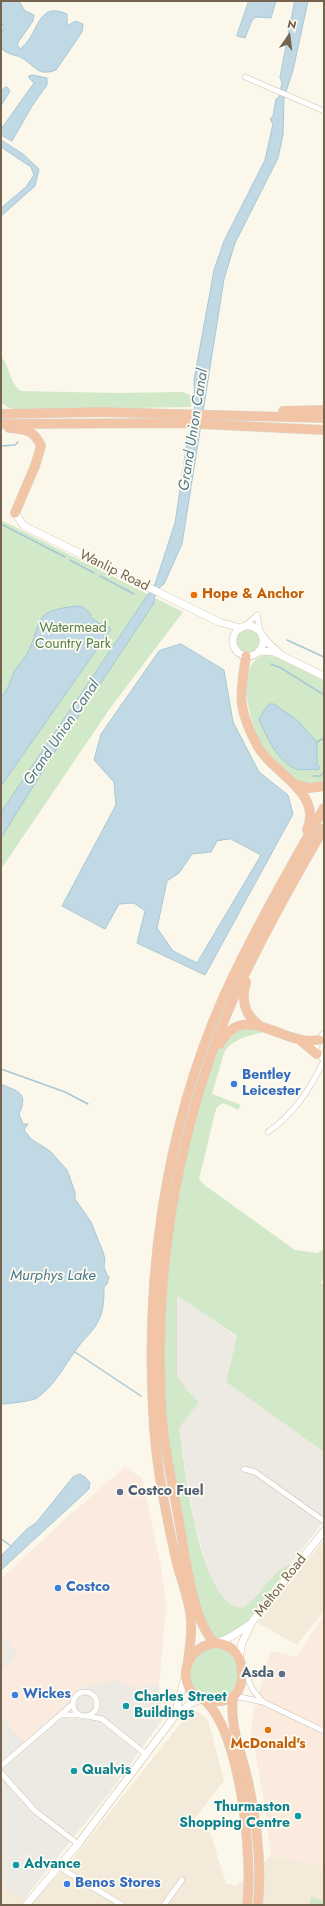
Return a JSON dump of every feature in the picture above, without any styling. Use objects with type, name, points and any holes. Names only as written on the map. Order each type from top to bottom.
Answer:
[{"type":"highway","points":[[1,408],[13,414]]},
{"type":"highway","points":[[241,415],[324,410]]},
{"type":"highway","points":[[1,414],[181,418],[208,424],[324,430]]},
{"type":"highway","points":[[1,424],[181,418],[210,414],[324,418]]},
{"type":"highway","points":[[1,428],[25,429],[32,433],[41,446],[36,466],[15,513]]},
{"type":"highway","points":[[246,656],[242,705],[249,727],[258,747],[274,767],[295,784],[307,800],[311,815],[310,824],[296,857]]},
{"type":"highway","points":[[295,784],[309,788],[324,786]]},
{"type":"highway","points":[[247,1905],[249,1851],[238,1781],[221,1720],[203,1700],[190,1689],[186,1671],[191,1621],[179,1576],[161,1486],[155,1436],[151,1379],[151,1325],[154,1275],[161,1218],[170,1164],[181,1118],[210,1030],[223,998],[265,912],[324,808]]},
{"type":"highway","points":[[258,1905],[259,1873],[256,1825],[248,1781],[232,1716],[234,1697],[241,1682],[240,1661],[229,1647],[217,1643],[205,1631],[189,1574],[164,1435],[160,1378],[160,1326],[164,1269],[174,1194],[195,1104],[235,996],[277,910],[324,828]]},
{"type":"highway","points":[[252,960],[245,984],[244,1004],[251,1019],[262,1027]]},
{"type":"highway","points":[[207,1070],[228,1031],[240,1024],[262,1027],[310,1042],[322,1037]]},
{"type":"highway","points":[[300,1040],[322,1057]]},
{"type":"highway","points":[[188,1660],[199,1647],[217,1643]]},
{"type":"highway","points":[[203,1700],[217,1701],[234,1697]]},
{"type":"street","points":[[245,76],[324,111]]},
{"type":"street","name":"Wanlip Road","points":[[15,513],[24,526],[219,622],[242,627]]},
{"type":"street","points":[[257,615],[263,641],[259,651],[252,656],[246,656],[237,651],[234,647],[233,639],[242,627],[257,615]]},
{"type":"street","name":"Wanlip Road","points":[[219,622],[233,639]]},
{"type":"street","points":[[242,627],[253,626],[261,632],[266,641],[282,656]]},
{"type":"street","points":[[259,651],[274,652],[324,676]]},
{"type":"street","points":[[268,1132],[280,1123],[299,1104],[307,1092],[322,1057],[315,1046],[322,1037]]},
{"type":"street","points":[[244,1469],[255,1472],[324,1521]]},
{"type":"street","name":"Melton Road","points":[[217,1643],[241,1631],[252,1622],[324,1531]]},
{"type":"street","name":"Melton Road","points":[[240,1661],[242,1643],[252,1622]]},
{"type":"street","points":[[240,1661],[250,1685],[263,1702]]},
{"type":"street","points":[[174,1717],[186,1671]]},
{"type":"street","points":[[1,1766],[51,1722],[62,1715],[73,1704],[76,1696],[83,1693],[87,1693],[95,1699],[96,1707],[102,1719],[146,1755]]},
{"type":"street","points":[[234,1697],[263,1702],[324,1731]]},
{"type":"street","points":[[26,1905],[78,1844],[174,1717],[190,1703],[203,1700]]},
{"type":"street","points":[[73,1704],[74,1710],[79,1715]]},
{"type":"street","points":[[87,1716],[95,1711],[96,1707]]},
{"type":"street","points":[[62,1715],[79,1715],[102,1719]]},
{"type":"street","points":[[1,1773],[36,1811],[78,1844]]},
{"type":"street","points":[[59,1867],[122,1905]]},
{"type":"street","points":[[164,1905],[182,1880]]},
{"type":"shaded area","points":[[177,1294],[237,1337],[226,1382],[324,1452],[324,1521],[249,1617],[219,1598],[207,1569],[194,1521],[179,1428],[199,1402],[188,1391],[177,1376]]},
{"type":"shaded area","points":[[125,1467],[142,1478],[161,1566],[166,1608],[159,1684],[136,1688],[115,1680],[84,1687],[24,1742],[1,1716],[1,1671],[19,1655],[1,1635],[1,1579],[65,1519]]},
{"type":"shaded area","points":[[324,1540],[324,1611],[297,1645],[258,1623]]},
{"type":"shaded area","name":"Thurmaston Shopping Centre","points":[[324,1615],[324,1866],[271,1856],[263,1794],[251,1730],[253,1713],[271,1651],[296,1657]]},
{"type":"shaded area","points":[[1,1635],[19,1655],[1,1671]]},
{"type":"shaded area","points":[[115,1680],[136,1688],[159,1684],[162,1720],[110,1792],[24,1899],[1,1885],[1,1716],[24,1742],[84,1687]]},
{"type":"shaded area","points":[[193,1708],[208,1720],[224,1781],[189,1825],[209,1830],[226,1883],[236,1886],[271,1856],[324,1866],[324,1905],[1,1905],[1,1885],[32,1903],[71,1861]]},
{"type":"green space","points":[[1,356],[16,387],[20,391],[116,393],[183,392],[192,396],[191,407],[21,410],[9,408],[1,403]]},
{"type":"green space","name":"Watermead Country Park","points":[[1,520],[183,612],[111,707],[1,869]]},
{"type":"green space","points":[[248,626],[259,630],[263,641],[259,652],[248,656],[237,652],[233,641],[237,630]]},
{"type":"green space","points":[[264,655],[277,657],[324,681],[324,782],[308,784],[293,778],[271,758],[259,739],[250,712],[247,698],[247,684],[249,671],[254,661]]},
{"type":"green space","points":[[241,1024],[265,1032],[248,1036],[236,1041],[227,1048],[224,1053],[212,1094],[241,1105],[238,1110],[224,1103],[219,1105],[216,1109],[199,1179],[203,1184],[295,1250],[317,1253],[324,1249],[324,1278],[321,1283],[324,1285],[324,1452],[226,1382],[237,1336],[177,1295],[177,1376],[187,1390],[199,1402],[179,1428],[196,1531],[205,1560],[215,1584],[228,1601],[243,1608],[278,1571],[291,1564],[249,1619],[252,1622],[226,1640],[236,1653],[241,1682],[225,1700],[196,1696],[186,1671],[188,1660],[215,1643],[205,1631],[172,1484],[160,1379],[174,1194],[207,1070],[222,1040]]},
{"type":"green space","points":[[311,1897],[324,1900],[324,1905],[310,1905]]},
{"type":"water","points":[[1,1],[19,1],[25,11],[34,15],[33,21],[17,44],[20,49],[31,36],[39,21],[49,12],[57,11],[67,14],[67,23],[69,25],[75,21],[83,24],[82,32],[56,70],[45,72],[37,70],[22,58],[2,49],[1,35],[4,25],[3,24],[1,28]]},
{"type":"water","points":[[249,1],[276,1],[271,18],[256,17],[252,20],[245,38],[237,36]]},
{"type":"water","name":"Grand Union Canal","points":[[295,1],[308,1],[293,70],[284,98],[283,135],[278,158],[235,243],[224,279],[182,544],[164,584],[160,587],[154,598],[154,603],[52,756],[1,838],[1,813],[155,584],[175,523],[188,436],[195,405],[194,380],[214,270],[224,241],[265,160],[273,124],[270,119],[273,116],[276,99],[279,97],[282,83],[280,78]]},
{"type":"water","points":[[33,75],[47,78],[47,85],[32,106],[12,141],[1,135],[1,129],[34,83],[29,78],[29,76]]},
{"type":"water","points":[[7,87],[10,91],[1,106],[1,93],[4,88]]},
{"type":"water","points":[[1,140],[23,154],[39,169],[35,186],[1,216],[1,208],[26,187],[34,175],[31,167],[1,147]]},
{"type":"water","points":[[77,606],[83,607],[91,614],[90,617],[100,624],[105,623],[111,629],[1,786],[1,696],[8,688],[15,670],[27,654],[38,626],[45,615],[62,608]]},
{"type":"water","points":[[181,644],[224,670],[233,722],[259,772],[288,795],[293,814],[205,975],[137,943],[145,911],[134,903],[119,904],[105,929],[62,906],[116,805],[114,782],[94,760],[101,734],[159,651]],"holes":[[[231,839],[261,855],[197,963],[173,951],[157,928],[167,881],[179,873],[192,854],[211,852],[217,841]]]},
{"type":"water","points":[[274,704],[297,720],[317,742],[317,764],[320,768],[318,770],[296,769],[283,760],[278,754],[265,733],[259,719],[267,706]]},
{"type":"water","name":"Murphys Lake","points":[[1,1084],[17,1091],[22,1097],[22,1107],[19,1114],[23,1124],[28,1124],[24,1130],[31,1139],[50,1151],[67,1170],[75,1192],[75,1199],[91,1222],[103,1252],[105,1259],[104,1267],[109,1277],[107,1284],[104,1287],[104,1299],[100,1317],[92,1331],[82,1342],[50,1386],[37,1398],[1,1404]]},
{"type":"water","points":[[80,1474],[90,1483],[89,1489],[1,1570],[2,1555],[27,1529],[36,1523],[73,1477]]},
{"type":"waterway","points":[[1,446],[15,445],[18,442]]},
{"type":"waterway","points":[[1,524],[65,557]]},
{"type":"waterway","points":[[70,560],[94,573]]},
{"type":"waterway","points":[[100,576],[134,594]]},
{"type":"waterway","points":[[287,640],[324,657]]},
{"type":"waterway","points":[[271,664],[281,668],[324,695]]},
{"type":"waterway","points":[[317,742],[324,738]]},
{"type":"waterway","points":[[313,776],[320,776],[324,772]]},
{"type":"waterway","points":[[1,1069],[65,1092],[88,1104]]},
{"type":"waterway","points":[[75,1352],[141,1396]]},
{"type":"waterway","points":[[1,1539],[11,1546]]},
{"type":"place","name":"Hope & Anchor","points":[[194,595]]},
{"type":"place","name":"Bentley Leicester","points":[[234,1084]]},
{"type":"place","name":"Costco Fuel","points":[[120,1492]]},
{"type":"place","name":"Costco","points":[[58,1588]]},
{"type":"place","name":"Asda","points":[[282,1674]]},
{"type":"place","name":"Wickes","points":[[15,1695]]},
{"type":"place","name":"Charles Street Buildings","points":[[126,1706]]},
{"type":"place","name":"McDonald's","points":[[268,1730]]},
{"type":"place","name":"Qualvis","points":[[74,1771]]},
{"type":"place","name":"Thurmaston Shopping Centre","points":[[298,1816]]},
{"type":"place","name":"Advance","points":[[16,1865]]},
{"type":"place","name":"Benos Stores","points":[[67,1884]]}]
